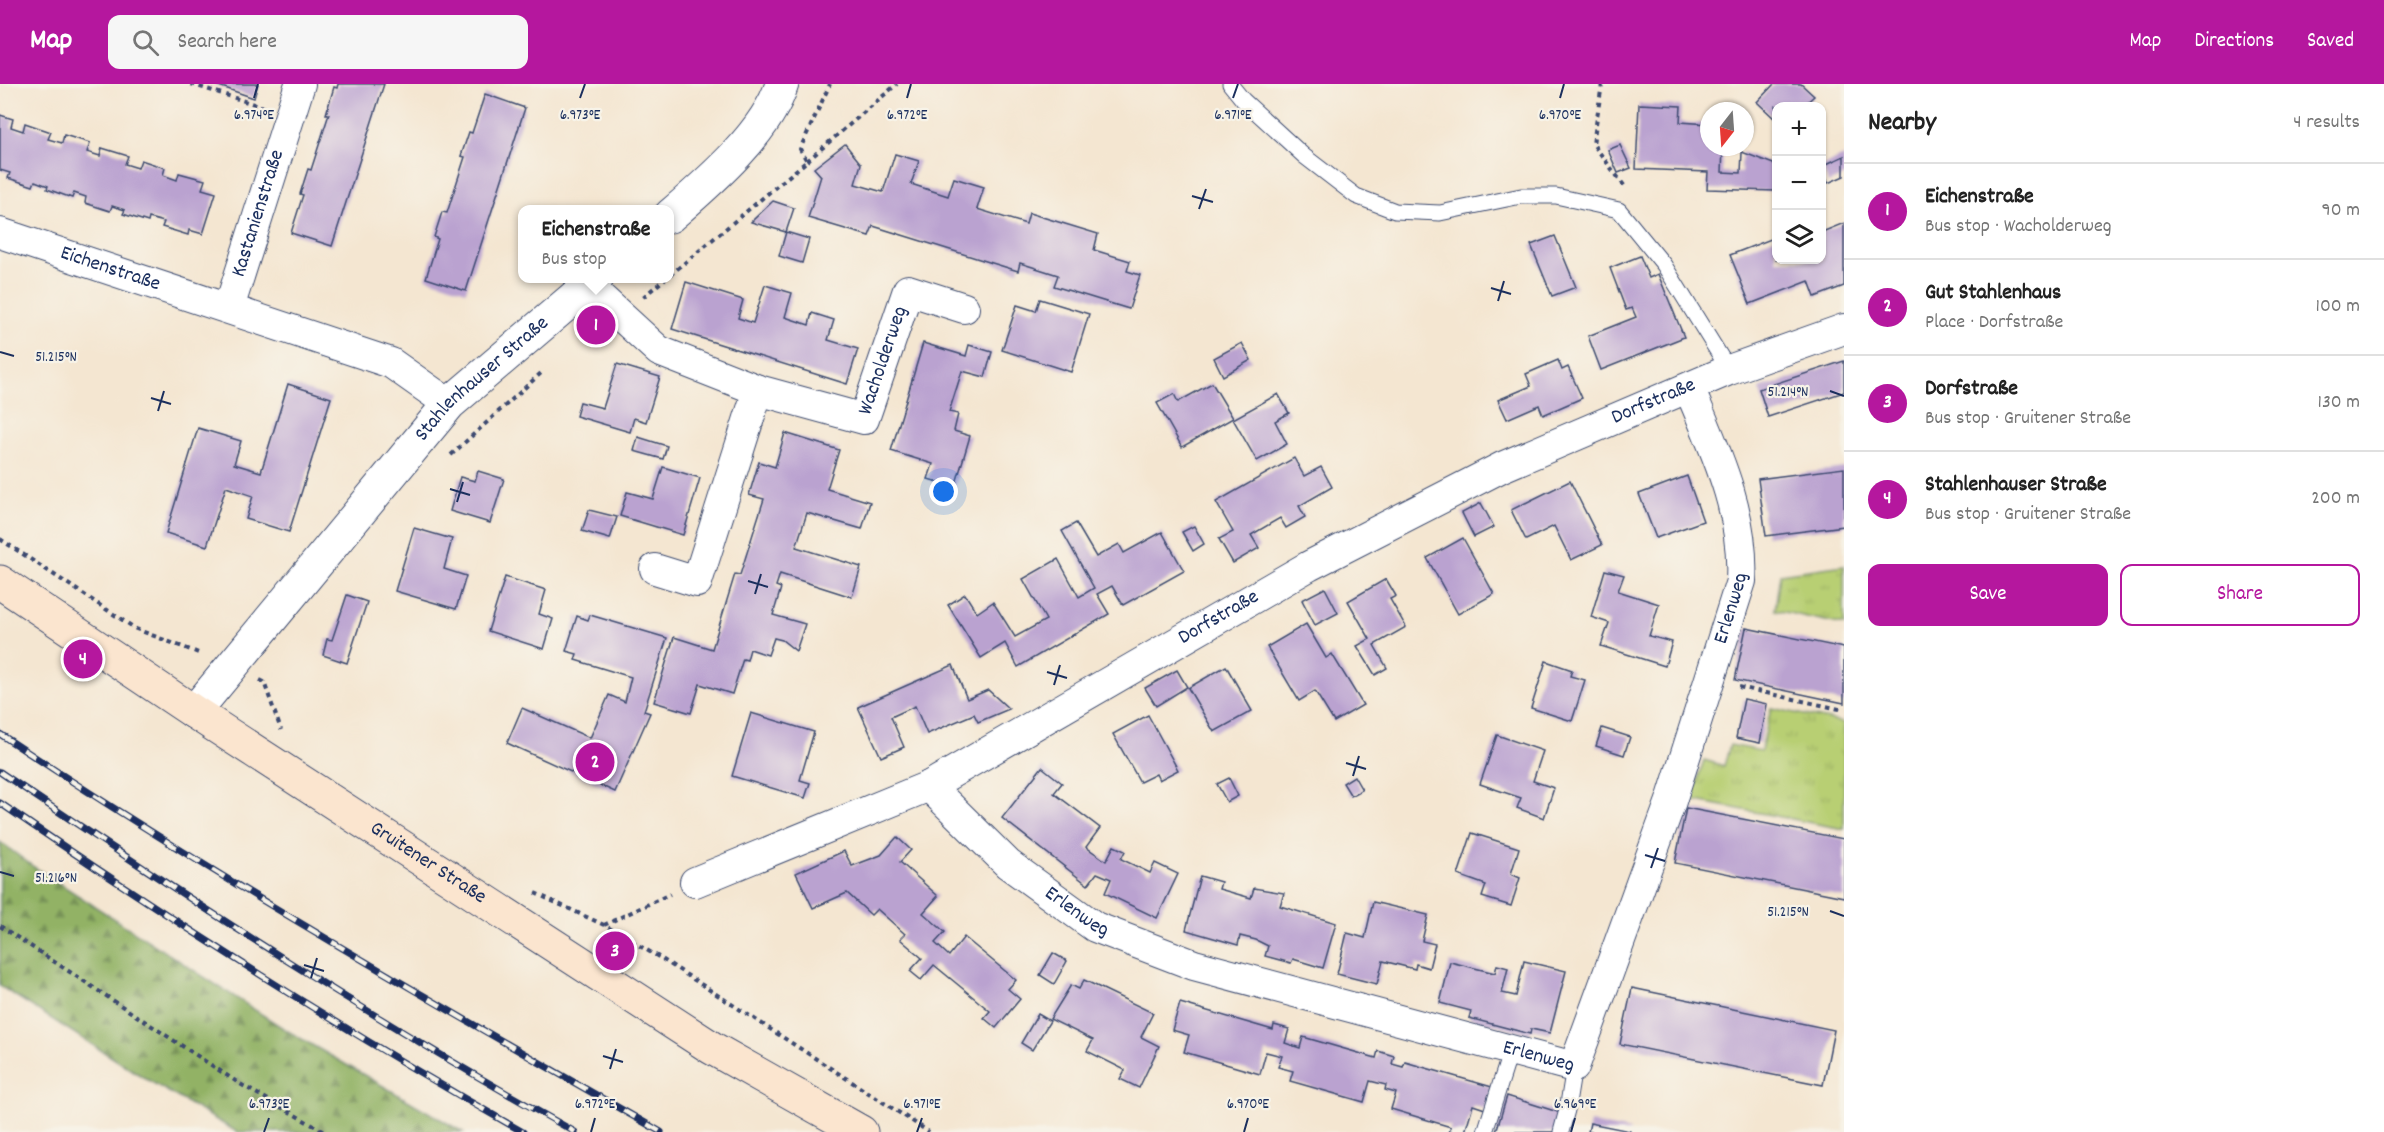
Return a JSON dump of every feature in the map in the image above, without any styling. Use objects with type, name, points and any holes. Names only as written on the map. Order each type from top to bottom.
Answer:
[{"type":"main road","name":"Gruitener Straße","points":[[0,582],[194,712],[712,1048],[861,1132]]},
{"type":"street","name":"Kastanienstraße","points":[[229,308],[300,84]]},
{"type":"street","points":[[674,211],[736,154],[777,100],[782,84]]},
{"type":"street","name":"Eichenstraße","points":[[0,232],[391,363],[449,404]]},
{"type":"street","name":"Stahlenhauser Straße","points":[[194,712],[449,404],[592,283]]},
{"type":"street","name":"Wacholderweg","points":[[594,283],[659,351],[758,390],[864,419],[909,291],[964,308]]},
{"type":"street","name":"Dorfstraße","points":[[695,882],[929,786],[1309,566],[1502,467],[1729,370],[1844,329]]},
{"type":"street","name":"Erlenweg","points":[[929,786],[1008,864],[1095,927],[1194,965],[1574,1067],[1671,801],[1741,582],[1742,564],[1731,489],[1689,388]]},
{"type":"street","points":[[655,569],[697,582],[758,390]]},
{"type":"lane","points":[[1230,84],[1243,100],[1304,156],[1356,196],[1395,211],[1440,213],[1521,196],[1556,196],[1619,210],[1664,265],[1729,370]]},
{"type":"lane","points":[[1485,1132],[1511,1050]]},
{"type":"lane","points":[[1561,1132],[1574,1067]]},
{"type":"path","points":[[191,84],[290,116]]},
{"type":"path","points":[[807,161],[800,149],[830,84]]},
{"type":"path","points":[[674,271],[897,84]]},
{"type":"path","points":[[1593,144],[1602,84]]},
{"type":"path","points":[[0,538],[136,629],[264,682],[284,739]]},
{"type":"path","points":[[1710,680],[1844,710]]},
{"type":"path","points":[[604,926],[695,882]]},
{"type":"path","points":[[531,891],[604,926],[662,959],[929,1132]]},
{"type":"path","points":[[0,926],[240,1083],[325,1132]]},
{"type":"green space","points":[[1844,565],[1844,625],[1775,610],[1780,574]]},
{"type":"green space","points":[[1771,708],[1844,723],[1844,829],[1691,800],[1704,760],[1724,766],[1730,745],[1761,751]]},
{"type":"green space","points":[[0,842],[34,867],[286,1030],[463,1132],[237,1132],[143,1077],[0,986]]},
{"type":"building","points":[[213,84],[258,84],[254,98]]},
{"type":"building","points":[[338,84],[384,84],[332,246],[291,233],[303,195],[300,194],[308,169],[311,170],[329,114],[326,114],[334,87],[337,88]]},
{"type":"building","points":[[1774,84],[1801,84],[1814,96],[1807,102],[1772,102],[1772,116],[1757,102]]},
{"type":"building","points":[[485,94],[525,108],[466,291],[426,278],[438,239],[434,237],[442,212],[447,213],[465,157],[461,156],[469,132],[472,133]]},
{"type":"building","points":[[1639,104],[1681,106],[1680,122],[1700,123],[1700,156],[1723,156],[1722,172],[1741,173],[1742,156],[1752,156],[1772,163],[1772,191],[1707,189],[1708,172],[1636,169]]},
{"type":"building","points":[[0,115],[13,119],[11,127],[23,131],[25,123],[51,132],[48,139],[62,143],[64,135],[90,143],[87,152],[100,156],[102,148],[128,156],[125,164],[138,168],[141,160],[165,168],[163,175],[177,180],[179,173],[205,180],[202,189],[216,193],[203,234],[189,230],[188,235],[162,227],[164,222],[149,218],[148,222],[123,214],[125,210],[112,206],[110,211],[85,203],[86,197],[74,193],[72,198],[47,189],[48,186],[35,181],[33,186],[8,178],[10,173],[0,170]]},
{"type":"building","points":[[845,144],[861,164],[855,184],[883,192],[895,154],[919,161],[911,184],[948,196],[954,178],[984,187],[977,209],[1026,224],[1029,213],[1098,234],[1094,250],[1130,261],[1127,271],[1140,275],[1129,309],[1054,286],[1058,275],[1020,263],[1018,271],[873,226],[869,236],[808,218],[821,176],[814,168]]},
{"type":"building","points":[[1620,145],[1631,168],[1618,173],[1608,150]]},
{"type":"building","points":[[1844,156],[1844,176],[1828,183],[1826,164]]},
{"type":"building","points":[[773,201],[794,208],[786,232],[751,222]]},
{"type":"building","points":[[1844,223],[1844,286],[1815,297],[1809,281],[1750,304],[1730,255],[1772,239],[1772,264],[1826,264],[1826,230]]},
{"type":"building","points":[[786,232],[809,239],[802,263],[779,256]]},
{"type":"building","points":[[1555,236],[1576,287],[1552,296],[1531,245]]},
{"type":"building","points":[[1640,256],[1649,278],[1658,274],[1684,337],[1601,370],[1588,336],[1636,317],[1632,308],[1626,310],[1610,268]]},
{"type":"building","points":[[686,282],[743,300],[738,318],[753,323],[765,285],[792,293],[785,317],[809,325],[812,313],[834,320],[828,340],[858,349],[847,384],[672,329]]},
{"type":"building","points":[[1040,299],[1089,314],[1071,372],[1002,350],[1017,305],[1036,311]]},
{"type":"building","points":[[923,343],[966,356],[969,345],[992,352],[985,377],[962,371],[949,412],[958,414],[954,431],[970,436],[955,487],[928,479],[933,464],[891,451]]},
{"type":"building","points":[[1242,343],[1251,360],[1223,376],[1214,358]]},
{"type":"building","points":[[1558,360],[1562,370],[1568,367],[1582,398],[1543,415],[1539,405],[1507,419],[1498,400],[1531,386],[1526,374]]},
{"type":"building","points":[[1844,361],[1844,392],[1768,417],[1759,389]]},
{"type":"building","points":[[617,364],[660,377],[646,422],[634,418],[630,432],[576,416],[580,402],[603,408]]},
{"type":"building","points":[[1212,383],[1233,418],[1182,447],[1157,403],[1174,394],[1178,402]]},
{"type":"building","points":[[288,384],[331,398],[289,532],[246,519],[253,496],[226,487],[207,546],[166,533],[198,428],[241,441],[234,464],[261,472]]},
{"type":"building","points":[[1278,394],[1289,413],[1275,421],[1287,444],[1257,461],[1233,419]]},
{"type":"building","points":[[785,433],[839,450],[827,489],[870,502],[862,529],[807,513],[796,547],[861,567],[852,597],[780,574],[776,586],[781,588],[773,615],[805,624],[796,651],[782,640],[774,638],[768,655],[750,649],[747,660],[743,659],[732,694],[700,684],[691,713],[654,702],[674,637],[712,649],[735,574],[740,575],[764,499],[749,495],[759,462],[775,467]]},
{"type":"building","points":[[638,437],[667,446],[663,459],[634,451]]},
{"type":"building","points":[[1294,458],[1304,476],[1321,467],[1332,487],[1299,506],[1305,517],[1286,528],[1280,518],[1251,535],[1259,548],[1233,563],[1219,539],[1233,532],[1216,502]]},
{"type":"building","points":[[663,467],[700,478],[683,535],[620,516],[627,492],[653,499]]},
{"type":"building","points":[[1844,468],[1844,526],[1766,536],[1758,479]]},
{"type":"building","points":[[478,471],[504,479],[490,523],[450,511],[460,477],[475,481]]},
{"type":"building","points":[[1687,476],[1703,521],[1656,538],[1639,494]]},
{"type":"building","points":[[1570,481],[1602,545],[1571,560],[1554,526],[1526,540],[1511,510]]},
{"type":"building","points":[[1481,503],[1494,527],[1474,537],[1462,513]]},
{"type":"building","points":[[589,510],[617,517],[610,539],[582,531]]},
{"type":"building","points":[[1076,523],[1096,557],[1119,544],[1124,553],[1162,532],[1184,571],[1123,605],[1112,586],[1097,594],[1109,614],[1018,667],[1005,643],[981,658],[948,605],[965,594],[977,613],[993,602],[1015,637],[1046,620],[1023,579],[1058,559],[1079,597],[1094,588],[1062,531]]},
{"type":"building","points":[[1194,526],[1204,544],[1193,551],[1182,532]]},
{"type":"building","points":[[414,528],[452,539],[444,569],[466,576],[456,609],[395,591]]},
{"type":"building","points":[[1463,538],[1494,594],[1458,614],[1427,558]]},
{"type":"building","points":[[1605,570],[1624,575],[1618,591],[1659,604],[1649,636],[1672,642],[1665,666],[1601,646],[1609,623],[1591,617]]},
{"type":"building","points":[[505,577],[546,590],[539,614],[553,619],[544,649],[488,631]]},
{"type":"building","points":[[1386,579],[1396,596],[1390,599],[1406,627],[1374,645],[1387,668],[1375,675],[1357,646],[1370,639],[1348,601]]},
{"type":"building","points":[[1325,588],[1338,613],[1315,625],[1302,600]]},
{"type":"building","points":[[347,595],[367,602],[347,663],[323,655],[327,639],[332,640]]},
{"type":"building","points":[[590,615],[667,638],[644,711],[650,713],[615,792],[507,743],[522,708],[590,738],[609,695],[625,702],[631,677],[575,660],[577,654],[566,651],[577,616],[588,620]]},
{"type":"building","points":[[1306,624],[1326,658],[1332,654],[1363,705],[1334,722],[1315,691],[1299,701],[1267,647]]},
{"type":"building","points":[[1746,628],[1844,648],[1844,703],[1735,680]]},
{"type":"building","points":[[1546,661],[1572,670],[1570,676],[1585,680],[1572,721],[1531,708]]},
{"type":"building","points":[[953,665],[967,699],[988,690],[1009,709],[978,722],[974,714],[927,734],[915,706],[891,717],[904,747],[881,757],[858,707]]},
{"type":"building","points":[[1226,666],[1252,711],[1214,732],[1188,688]]},
{"type":"building","points":[[1177,670],[1187,687],[1156,706],[1145,688]]},
{"type":"building","points":[[1744,699],[1767,704],[1760,743],[1736,738]]},
{"type":"building","points":[[751,713],[814,732],[800,780],[810,783],[805,798],[732,776]]},
{"type":"building","points":[[1148,715],[1178,770],[1159,780],[1156,774],[1140,782],[1113,734]]},
{"type":"building","points":[[1602,728],[1630,737],[1624,755],[1596,746]]},
{"type":"building","points":[[1497,735],[1543,751],[1533,781],[1554,788],[1544,818],[1517,808],[1521,798],[1480,784]]},
{"type":"building","points":[[1042,767],[1062,783],[1054,793],[1100,828],[1086,847],[1106,861],[1114,846],[1125,851],[1121,859],[1150,873],[1155,863],[1178,874],[1157,918],[1105,893],[1111,879],[1097,873],[1088,885],[1002,818]]},
{"type":"building","points":[[1354,776],[1362,790],[1351,796],[1343,783]]},
{"type":"building","points":[[1229,778],[1238,796],[1227,802],[1217,784]]},
{"type":"building","points":[[1686,808],[1844,839],[1844,897],[1675,863]]},
{"type":"building","points":[[1472,833],[1519,848],[1511,874],[1520,878],[1511,906],[1482,897],[1486,885],[1458,875]]},
{"type":"building","points":[[897,837],[911,850],[900,862],[938,896],[923,913],[945,932],[935,943],[949,956],[964,937],[1016,980],[1008,989],[1020,999],[996,1028],[984,1018],[990,1011],[934,965],[921,980],[910,971],[922,958],[900,939],[905,934],[877,909],[871,915],[847,893],[813,908],[796,873],[844,851],[852,866],[881,855]]},
{"type":"building","points":[[1200,876],[1221,882],[1219,889],[1251,898],[1254,888],[1284,893],[1280,906],[1336,923],[1323,968],[1293,959],[1291,963],[1265,956],[1268,946],[1256,940],[1240,936],[1238,945],[1186,930]]},
{"type":"building","points":[[1373,902],[1428,915],[1422,941],[1435,944],[1429,968],[1416,964],[1415,969],[1383,961],[1377,984],[1337,974],[1347,933],[1365,938]]},
{"type":"building","points":[[1053,953],[1067,961],[1054,984],[1040,975]]},
{"type":"building","points":[[1524,961],[1566,971],[1550,1033],[1531,1029],[1530,1034],[1469,1018],[1471,1011],[1440,1003],[1450,962],[1495,973],[1497,965],[1508,968],[1502,993],[1516,996]]},
{"type":"building","points":[[1084,980],[1153,1013],[1141,1037],[1159,1046],[1139,1088],[1120,1079],[1125,1070],[1087,1051],[1093,1040],[1050,1019],[1071,985],[1079,989]]},
{"type":"building","points":[[1632,988],[1834,1030],[1823,1085],[1620,1044]]},
{"type":"building","points":[[1180,1003],[1273,1030],[1274,1025],[1289,1029],[1285,1043],[1300,1048],[1303,1037],[1376,1058],[1378,1051],[1394,1056],[1392,1064],[1403,1067],[1405,1062],[1492,1087],[1485,1109],[1473,1105],[1465,1132],[1449,1132],[1451,1127],[1391,1109],[1396,1093],[1385,1090],[1386,1085],[1370,1081],[1364,1102],[1290,1081],[1293,1071],[1278,1067],[1282,1056],[1266,1052],[1260,1074],[1184,1052],[1189,1035],[1172,1030]]},
{"type":"building","points":[[1038,1014],[1050,1021],[1032,1050],[1021,1043]]},
{"type":"building","points":[[1507,1096],[1561,1113],[1555,1132],[1496,1132]]},
{"type":"building","points":[[1590,1123],[1630,1131],[1630,1132],[1588,1132]]},
{"type":"railway","points":[[0,734],[244,889],[410,988],[661,1132]]},
{"type":"railway","points":[[0,772],[283,958],[428,1047],[575,1132]]},
{"type":"railway","points":[[0,803],[128,889],[323,1014],[523,1132]]},
{"type":"place","name":"Eichenstraße","points":[[596,325]]},
{"type":"place","name":"Stahlenhauser Straße","points":[[83,659]]},
{"type":"place","name":"Gut Stahlenhaus","points":[[595,762]]},
{"type":"place","name":"Dorfstraße","points":[[615,951]]}]
